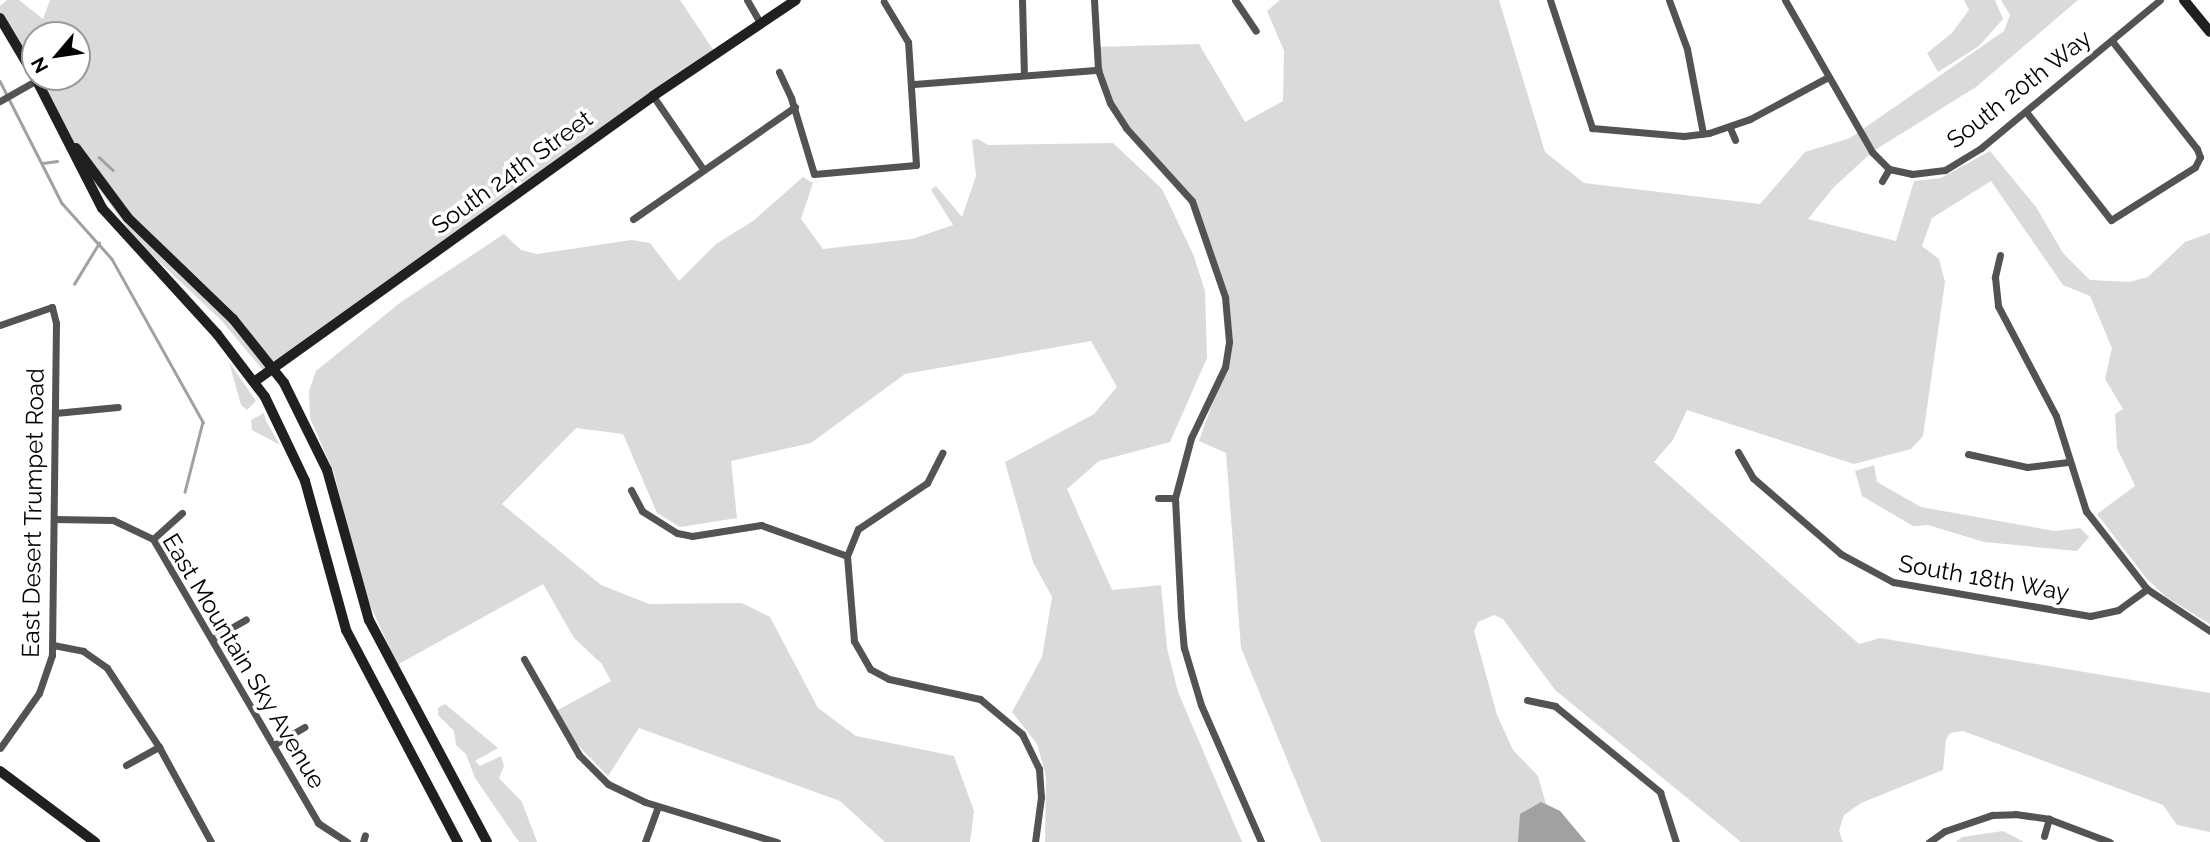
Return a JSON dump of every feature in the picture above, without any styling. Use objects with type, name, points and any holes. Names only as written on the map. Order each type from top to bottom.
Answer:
[{"type":"main road","name":"South 24th Street","points":[[254,382],[653,96],[796,0]]},
{"type":"main road","points":[[2184,0],[2210,32]]},
{"type":"main road","points":[[0,18],[21,53]]},
{"type":"main road","points":[[43,91],[73,146],[128,218],[233,319],[274,370],[305,419],[327,470],[369,620],[486,842]]},
{"type":"main road","points":[[73,146],[83,177],[102,208],[254,382],[304,481],[346,631],[458,842]]},
{"type":"main road","points":[[0,771],[95,842]]},
{"type":"street","points":[[747,0],[761,24]]},
{"type":"street","points":[[1022,0],[1024,75]]},
{"type":"street","points":[[1094,0],[1098,70],[1110,103],[1126,128],[1192,201],[1225,297],[1229,342],[1225,367],[1191,438],[1175,498],[1189,671],[1261,842]]},
{"type":"street","points":[[1235,0],[1256,31]]},
{"type":"street","points":[[1550,0],[1592,128],[1703,134],[1730,128],[1828,77]]},
{"type":"street","points":[[1669,0],[1687,49],[1703,134]]},
{"type":"street","points":[[1785,0],[1862,138],[1889,169],[1882,181]]},
{"type":"street","name":"South 20th Way","points":[[1889,169],[1912,174],[1945,170],[2027,113],[2160,0]]},
{"type":"street","points":[[779,72],[795,107],[814,174],[916,166],[914,85],[908,42],[884,2]]},
{"type":"street","points":[[2027,113],[2111,220],[2195,167],[2200,156],[2170,111],[2112,41]]},
{"type":"street","points":[[914,85],[1098,70]]},
{"type":"street","points":[[1,100],[21,88]]},
{"type":"street","points":[[653,96],[703,169]]},
{"type":"street","points":[[633,219],[795,107]]},
{"type":"street","points":[[1730,128],[1735,140]]},
{"type":"street","points":[[2000,255],[1995,277],[1998,306],[2056,416],[2068,462],[2086,511],[2147,589],[2210,631]]},
{"type":"street","name":"East Desert Trumpet Road","points":[[0,325],[52,307],[55,413],[53,645],[39,693],[0,748]]},
{"type":"street","points":[[55,413],[97,412],[118,407]]},
{"type":"street","name":"South 18th Way","points":[[1738,452],[1763,488],[1852,562],[1883,579],[2090,616],[2118,610],[2147,589]]},
{"type":"street","points":[[942,453],[921,489],[858,529],[847,556],[855,641],[870,669],[889,679],[980,699],[1022,734],[1039,769],[1041,797],[1035,842]]},
{"type":"street","points":[[1968,454],[2027,467],[2068,462]]},
{"type":"street","points":[[631,490],[642,511],[677,533],[692,536],[761,525],[847,556]]},
{"type":"street","points":[[1158,498],[1175,498]]},
{"type":"street","points":[[153,539],[182,513]]},
{"type":"street","name":"East Mountain Sky Avenue","points":[[54,519],[113,520],[153,539],[275,744],[318,823],[346,842]]},
{"type":"street","points":[[212,639],[246,620]]},
{"type":"street","points":[[53,645],[83,651],[107,668],[159,747],[211,842]]},
{"type":"street","points":[[524,659],[555,721],[589,767],[622,792],[658,807],[777,842]]},
{"type":"street","points":[[1527,700],[1555,706],[1660,792],[1676,842]]},
{"type":"street","points":[[275,744],[305,727]]},
{"type":"street","points":[[126,765],[159,747]]},
{"type":"street","points":[[1990,806],[1992,815]]},
{"type":"street","points":[[645,842],[658,807]]},
{"type":"street","points":[[1929,842],[1945,831],[1992,815],[2049,819],[2110,842]]},
{"type":"street","points":[[2044,836],[2049,819]]},
{"type":"shaded area","points":[[7,0],[19,0],[43,19],[50,0],[680,0],[716,54],[266,374],[221,320],[137,241],[93,181],[42,91],[91,91],[91,21],[21,21],[21,55],[0,18],[0,6]]},
{"type":"shaded area","points":[[1280,0],[1499,0],[1545,152],[1584,183],[1760,204],[1805,152],[1850,138],[2004,31],[2010,15],[2001,0],[2078,0],[1976,87],[1872,152],[1833,188],[1808,219],[1896,241],[1914,181],[1941,178],[1990,151],[2036,207],[2063,253],[2090,280],[2129,282],[2148,277],[2185,242],[2210,233],[2210,624],[2166,597],[2147,579],[2097,514],[2135,486],[2117,448],[2115,414],[2123,409],[2105,379],[2112,348],[2090,296],[2063,285],[1991,181],[1932,218],[1922,246],[1939,259],[1945,282],[1923,436],[1911,449],[1854,464],[1687,410],[1673,440],[1654,462],[1859,644],[1880,638],[2210,693],[2210,832],[2177,825],[2163,805],[1963,731],[1950,733],[1946,740],[1943,770],[1861,803],[1844,815],[1839,831],[1843,842],[1741,842],[1555,690],[1503,619],[1494,615],[1478,622],[1474,631],[1497,715],[1513,750],[1538,776],[1546,804],[1560,811],[1586,842],[1321,842],[1241,648],[1226,453],[1199,441],[1225,367],[1229,320],[1192,201],[1110,103],[1095,47],[1199,44],[1245,122],[1283,101],[1284,51],[1267,11]]},
{"type":"shaded area","points":[[1964,0],[1995,0],[2003,19],[1979,46],[1938,72],[1927,53],[1952,33],[1969,10]]},
{"type":"shaded area","points":[[978,139],[988,145],[1113,143],[1162,189],[1193,254],[1205,291],[1207,358],[1170,442],[1099,461],[1067,489],[1112,590],[1161,585],[1167,648],[1178,692],[1242,842],[1045,842],[1046,776],[1037,744],[1012,712],[1042,657],[1052,597],[1033,562],[1005,462],[1094,414],[1117,387],[1091,341],[905,374],[811,443],[731,461],[737,518],[680,527],[657,513],[623,434],[576,428],[502,504],[601,585],[649,604],[742,603],[770,617],[818,708],[856,736],[954,756],[974,811],[970,842],[885,842],[840,801],[639,728],[608,776],[571,738],[556,711],[611,681],[602,664],[574,638],[543,584],[397,665],[363,589],[334,473],[310,418],[309,391],[316,371],[401,302],[504,234],[521,250],[537,254],[632,240],[650,243],[679,281],[716,244],[753,221],[803,177],[813,183],[801,219],[823,249],[912,239],[953,225],[931,190],[936,186],[962,217],[976,176],[972,140]]},
{"type":"shaded area","points":[[229,362],[256,401],[247,410],[241,405]]},
{"type":"shaded area","points":[[264,413],[280,445],[252,430],[251,420]]},
{"type":"shaded area","points":[[1874,465],[1877,482],[1921,507],[2055,531],[2080,528],[2089,537],[2077,551],[1984,542],[1928,525],[1913,526],[1862,496],[1855,471]]},
{"type":"shaded area","points":[[445,704],[498,748],[475,761],[480,766],[501,756],[504,766],[499,778],[522,802],[537,842],[519,842],[475,778],[466,754],[456,745],[454,731],[438,715],[438,708]]},
{"type":"shaded area","points":[[1541,802],[1560,811],[1586,842],[1518,842],[1520,814]]},
{"type":"shaded area","points":[[2003,831],[2024,842],[1956,842],[1962,837]]},
{"type":"waterway","points":[[0,81],[62,203],[112,259],[203,422],[185,492]]},
{"type":"waterway","points":[[99,157],[113,170]]},
{"type":"waterway","points":[[43,163],[57,161]]},
{"type":"waterway","points":[[74,284],[99,243]]}]
